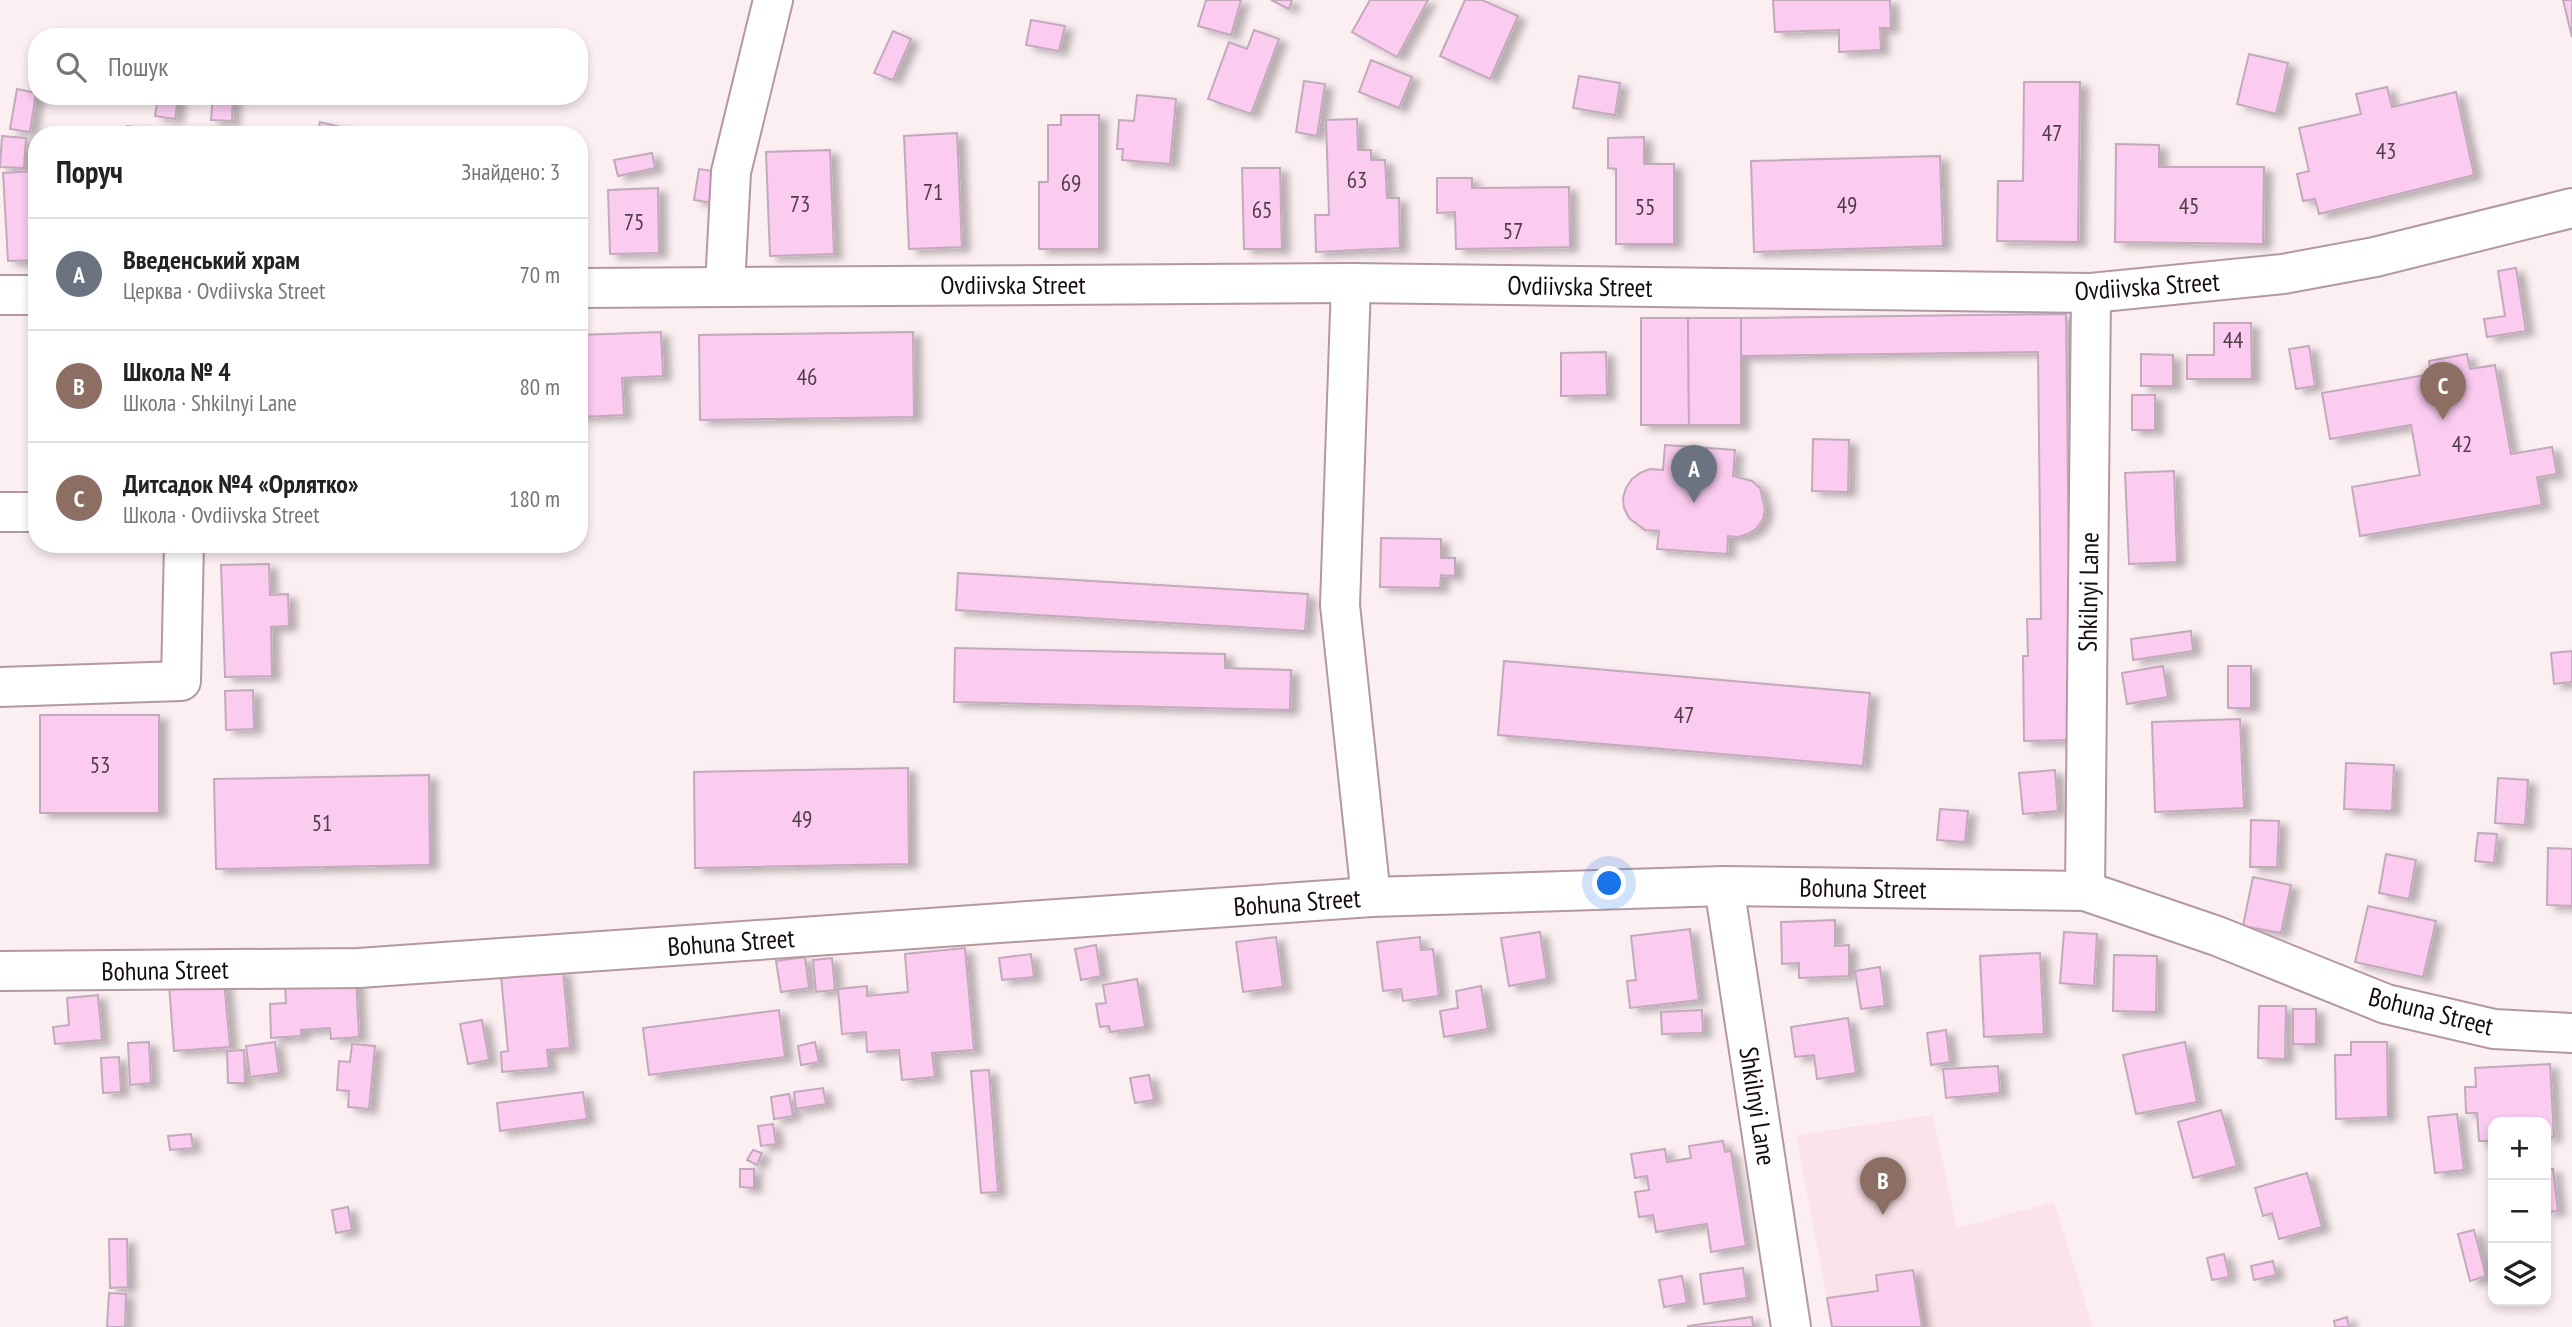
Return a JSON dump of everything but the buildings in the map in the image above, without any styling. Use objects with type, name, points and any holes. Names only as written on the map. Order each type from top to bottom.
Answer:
[{"type":"street","points":[[725,286],[731,172],[773,0]]},
{"type":"street","name":"Ovdiivska Street","points":[[588,288],[1351,283],[2091,293],[2283,274],[2375,257],[2572,208]]},
{"type":"street","points":[[1351,283],[1339,605],[1371,897]]},
{"type":"street","name":"Shkilnyi Lane","points":[[2085,891],[2091,293]]},
{"type":"street","points":[[0,295],[28,295]]},
{"type":"street","points":[[0,512],[28,512]]},
{"type":"street","points":[[0,687],[181,681],[184,553]]},
{"type":"street","name":"Shkilnyi Lane","points":[[1724,886],[1791,1327]]},
{"type":"street","name":"Bohuna Street","points":[[0,971],[359,968],[1371,897],[1724,886],[2085,891],[2217,936],[2386,1003],[2494,1029],[2572,1033]]},
{"type":"shaded area","points":[[1933,1115],[1957,1228],[2054,1202],[2093,1327],[1832,1327],[1796,1135]]},
{"type":"place","name":"Дитсадок №4 «Орлятко»","points":[[2443,420]]},
{"type":"place","name":"Введенський храм","points":[[1694,503]]},
{"type":"place","name":"Школа № 4","points":[[1883,1215]]}]
